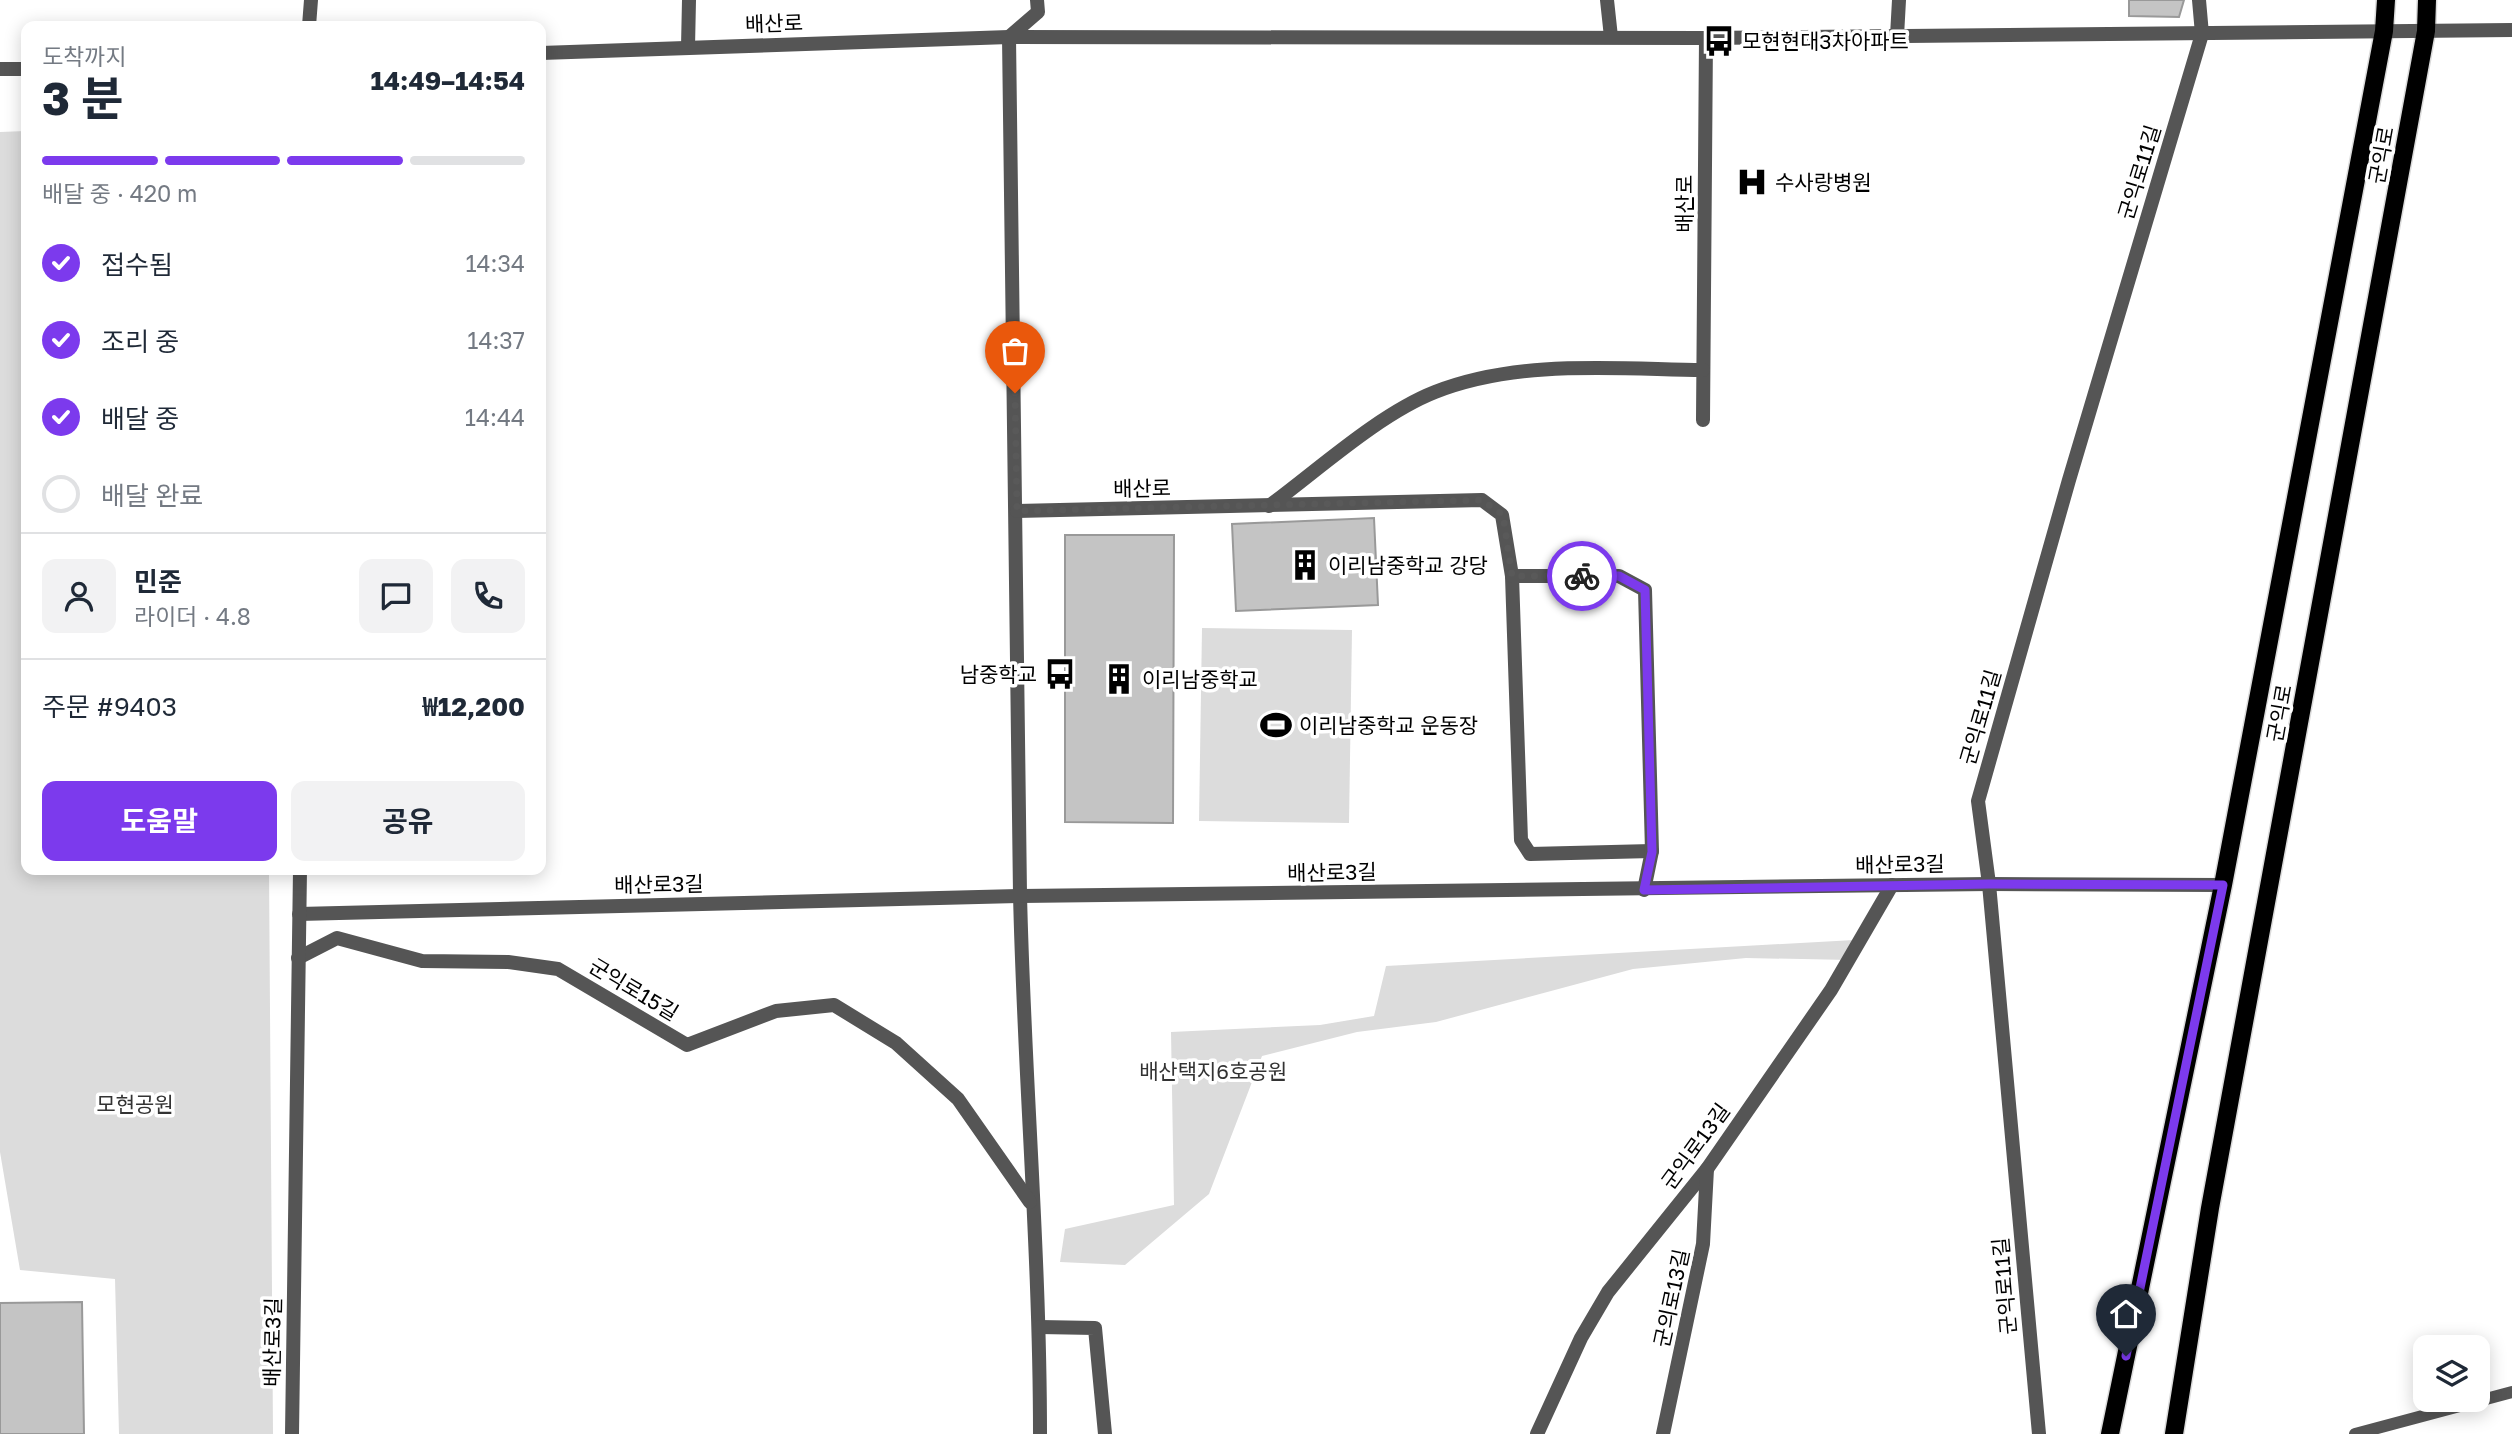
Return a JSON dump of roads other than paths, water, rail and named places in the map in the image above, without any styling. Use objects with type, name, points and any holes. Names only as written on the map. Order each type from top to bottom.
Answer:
[{"type":"main road","name":"군익로","points":[[2110,1434],[2223,885],[2384,31],[2386,0]]},
{"type":"main road","name":"군익로","points":[[2174,1434],[2210,1208],[2426,32],[2427,0]]},
{"type":"street","points":[[309,21],[311,0]]},
{"type":"street","points":[[688,0],[688,47]]},
{"type":"street","points":[[1037,0],[1038,12],[1009,37],[1020,896],[1031,1203],[1040,1327],[1040,1434]]},
{"type":"street","points":[[1607,0],[1611,37]]},
{"type":"street","points":[[1897,36],[1899,0]]},
{"type":"street","points":[[2199,0],[2202,34]]},
{"type":"street","name":"배산로","points":[[546,53],[1009,37],[1706,38],[2512,30]]},
{"type":"street","name":"군익로11길","points":[[2039,1434],[1989,884],[1978,801],[2069,480],[2202,34]]},
{"type":"street","name":"배산로","points":[[1703,420],[1706,38]]},
{"type":"street","points":[[0,69],[21,69]]},
{"type":"street","points":[[1269,506],[1387,419],[1433,393],[1471,381],[1527,370],[1703,370]]},
{"type":"street","points":[[1269,506],[1482,500],[1503,515],[1512,576],[1521,840],[1530,855],[1652,852]]},
{"type":"street","name":"배산로","points":[[1017,511],[1269,506]]},
{"type":"street","points":[[1512,576],[1619,576],[1645,590],[1652,852],[1644,890]]},
{"type":"street","name":"배산로3길","points":[[292,1434],[300,875]]},
{"type":"street","points":[[1989,884],[2223,885]]},
{"type":"street","name":"배산로3길","points":[[299,914],[1020,896],[1989,884]]},
{"type":"street","name":"군익로13길","points":[[1537,1434],[1581,1338],[1608,1292],[1707,1169],[1831,989],[1892,886]]},
{"type":"street","name":"군익로15길","points":[[298,958],[337,938],[422,961],[508,962],[558,969],[687,1045],[776,1011],[834,1005],[896,1043],[958,1099],[1031,1203]]},
{"type":"street","name":"군의로13길","points":[[1663,1434],[1703,1244],[1707,1169]]},
{"type":"street","points":[[1040,1327],[1095,1328],[1105,1434]]},
{"type":"lane","points":[[2355,1434],[2512,1392]]},
{"type":"place","name":"모현현대3차아파트","points":[[1719,41]]},
{"type":"place","name":"수사랑병원","points":[[1752,182]]},
{"type":"place","name":"이리남중학교 강당","points":[[1305,565]]},
{"type":"place","name":"남중학교","points":[[1060,674]]},
{"type":"place","name":"이리남중학교","points":[[1119,679]]},
{"type":"place","name":"이리남중학교 운동장","points":[[1276,725]]},
{"type":"park label","name":"배산택지6호공원","points":[[1213,1071]]},
{"type":"park label","name":"모현공원","points":[[135,1104]]}]
